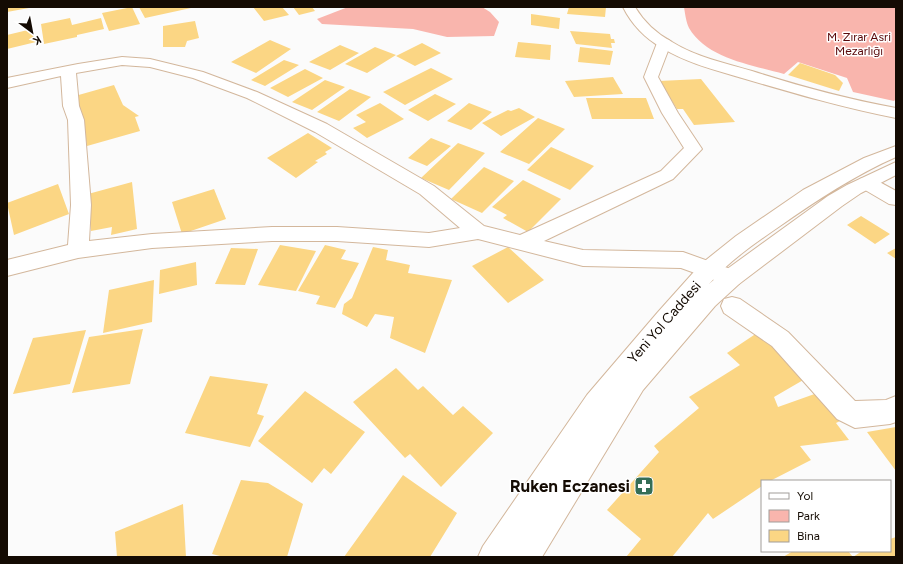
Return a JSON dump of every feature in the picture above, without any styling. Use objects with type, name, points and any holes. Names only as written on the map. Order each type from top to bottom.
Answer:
[{"type":"street","points":[[629,7],[634,17],[656,39],[697,59],[784,86],[872,109],[896,113]]},
{"type":"street","points":[[523,242],[667,175],[693,150],[670,113],[651,77],[664,43]]},
{"type":"street","points":[[7,83],[68,70],[122,61],[150,63],[198,75],[252,95],[321,128],[362,154],[427,190],[478,232]]},
{"type":"street","points":[[68,70],[71,106],[76,120],[81,205],[78,250]]},
{"type":"street","name":"Yeni Yol Caddesi","points":[[494,557],[596,404],[666,319],[709,270],[743,241],[810,195],[870,162],[896,151]]},
{"type":"street","name":"Yeni Yol Caddesi","points":[[524,557],[634,382],[707,300],[731,278],[835,201],[896,168]]},
{"type":"street","points":[[867,183],[896,199]]},
{"type":"street","points":[[7,268],[78,250],[152,241],[218,236],[337,234],[429,240],[478,232],[583,258],[683,260],[731,278]]},
{"type":"street","points":[[732,306],[780,339],[846,410],[855,415],[866,415],[890,412],[896,408]]},
{"type":"green space","points":[[348,7],[482,7],[490,12],[499,22],[494,36],[447,37],[413,29],[322,24],[317,19]]},
{"type":"green space","name":"M. Zırar Asri Mezarlığı","points":[[684,7],[896,7],[896,99],[894,101],[853,92],[847,78],[798,62],[784,74],[745,64],[719,54],[697,39],[689,28]]},
{"type":"building","points":[[7,7],[29,7],[29,8],[7,12]]},
{"type":"building","points":[[132,7],[140,24],[109,31],[102,13]]},
{"type":"building","points":[[139,7],[191,7],[191,8],[145,18]]},
{"type":"building","points":[[253,7],[282,7],[289,15],[264,21]]},
{"type":"building","points":[[293,7],[312,7],[315,11],[299,15]]},
{"type":"building","points":[[569,7],[606,7],[605,17],[567,14]]},
{"type":"building","points":[[531,14],[560,18],[559,29],[531,25]]},
{"type":"building","points":[[70,18],[72,25],[101,18],[104,29],[77,35],[77,37],[44,44],[41,24]]},
{"type":"building","points":[[195,21],[199,38],[187,41],[185,47],[163,47],[163,26]]},
{"type":"building","points":[[32,29],[36,42],[7,49],[7,35]]},
{"type":"building","points":[[570,31],[610,34],[611,39],[614,39],[615,43],[611,43],[612,48],[576,44]]},
{"type":"building","points":[[270,40],[291,49],[256,73],[231,62]]},
{"type":"building","points":[[518,42],[551,45],[550,60],[515,57]]},
{"type":"building","points":[[422,43],[441,53],[415,66],[396,56]]},
{"type":"building","points":[[340,45],[359,53],[330,70],[309,62]]},
{"type":"building","points":[[375,47],[396,55],[367,73],[345,64]]},
{"type":"building","points":[[580,47],[613,51],[610,65],[578,62]]},
{"type":"building","points":[[284,60],[299,65],[265,86],[251,80]]},
{"type":"building","points":[[800,63],[835,75],[843,83],[839,91],[788,75]]},
{"type":"building","points":[[431,68],[453,79],[405,105],[383,92]]},
{"type":"building","points":[[305,69],[323,78],[288,97],[270,88]]},
{"type":"building","points":[[613,77],[623,94],[574,97],[565,81]]},
{"type":"building","points":[[701,79],[735,122],[694,125],[683,109],[677,109],[659,81]]},
{"type":"building","points":[[325,80],[345,87],[312,110],[292,102]]},
{"type":"building","points":[[114,85],[123,105],[139,116],[135,117],[140,131],[87,146],[82,118],[75,96]]},
{"type":"building","points":[[350,89],[371,97],[339,121],[317,112]]},
{"type":"building","points":[[435,94],[456,104],[428,121],[408,110]]},
{"type":"building","points":[[586,98],[646,98],[654,119],[592,119]]},
{"type":"building","points":[[380,103],[404,119],[367,138],[353,128],[366,122],[356,115]]},
{"type":"building","points":[[469,103],[492,112],[471,130],[447,121]]},
{"type":"building","points":[[519,108],[535,117],[501,136],[482,123],[508,110],[511,111]]},
{"type":"building","points":[[538,118],[565,129],[529,164],[500,152]]},
{"type":"building","points":[[308,133],[332,148],[325,152],[327,154],[315,161],[318,162],[296,178],[267,158]]},
{"type":"building","points":[[431,138],[451,146],[427,166],[408,158]]},
{"type":"building","points":[[458,143],[485,153],[449,190],[421,178]]},
{"type":"building","points":[[551,147],[594,166],[570,190],[527,170]]},
{"type":"building","points":[[484,167],[514,181],[482,213],[451,199]]},
{"type":"building","points":[[523,180],[561,199],[528,232],[503,218],[507,215],[492,207]]},
{"type":"building","points":[[132,182],[137,229],[111,235],[112,227],[91,231],[88,194]]},
{"type":"building","points":[[58,184],[69,214],[14,235],[7,203]]},
{"type":"building","points":[[214,189],[226,219],[182,234],[172,202]]},
{"type":"building","points":[[861,216],[890,234],[875,244],[847,225]]},
{"type":"building","points":[[280,245],[316,251],[296,291],[258,285]]},
{"type":"building","points":[[325,245],[346,250],[341,259],[359,263],[335,308],[316,304],[320,296],[298,291]]},
{"type":"building","points":[[373,247],[388,250],[386,260],[410,265],[408,273],[452,280],[425,353],[390,338],[394,317],[375,314],[367,327],[342,314],[344,304],[352,298]]},
{"type":"building","points":[[508,247],[544,280],[508,303],[472,266]]},
{"type":"building","points":[[231,248],[258,249],[245,285],[215,284]]},
{"type":"building","points":[[896,248],[896,259],[887,253]]},
{"type":"building","points":[[196,262],[197,285],[159,294],[160,270]]},
{"type":"building","points":[[154,280],[152,322],[103,333],[109,290]]},
{"type":"building","points":[[143,329],[130,384],[72,393],[89,337]]},
{"type":"building","points":[[86,330],[70,384],[13,394],[33,338]]},
{"type":"building","points":[[760,331],[805,379],[774,397],[778,407],[823,391],[842,420],[836,423],[849,440],[800,446],[811,460],[772,480],[761,480],[761,487],[713,519],[708,513],[672,557],[626,557],[641,539],[607,510],[659,452],[654,446],[699,408],[689,397],[740,365],[727,353]]},
{"type":"building","points":[[396,368],[418,390],[423,386],[453,415],[463,406],[493,433],[441,487],[410,454],[405,458],[353,402]]},
{"type":"building","points":[[210,376],[268,384],[257,414],[264,416],[250,447],[185,433]]},
{"type":"building","points":[[305,391],[365,432],[331,474],[324,468],[312,483],[258,441]]},
{"type":"building","points":[[896,427],[896,471],[867,432]]},
{"type":"building","points":[[403,475],[457,513],[430,557],[344,557]]},
{"type":"building","points":[[241,480],[268,483],[303,504],[287,557],[224,557],[212,554]]},
{"type":"building","points":[[183,504],[186,557],[117,557],[115,532]]},
{"type":"building","points":[[896,537],[896,557],[853,557],[860,552],[891,552],[891,539]]},
{"type":"building","points":[[791,552],[849,552],[853,557],[783,557]]},
{"type":"place","name":"Ruken Eczanesi","points":[[644,486]]}]
